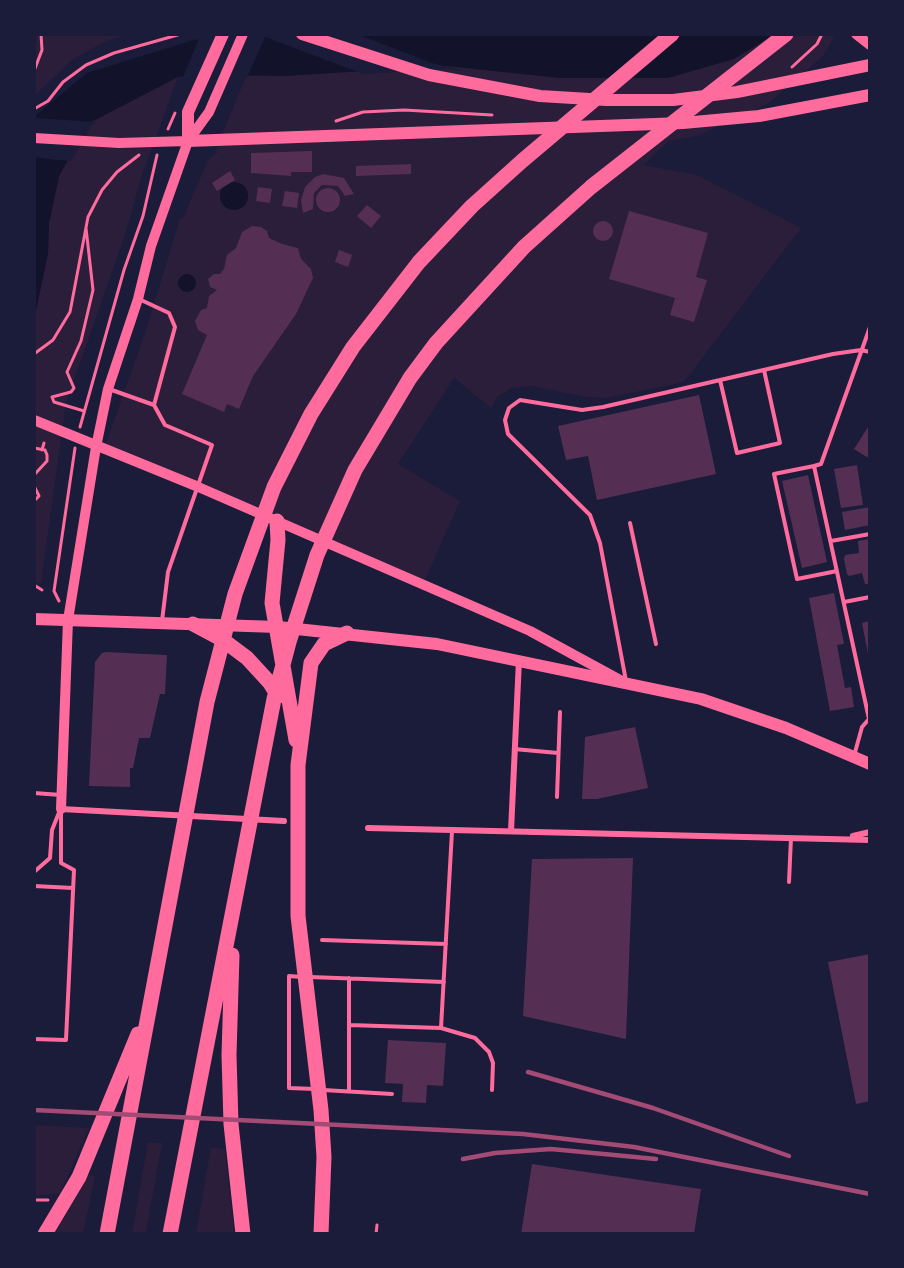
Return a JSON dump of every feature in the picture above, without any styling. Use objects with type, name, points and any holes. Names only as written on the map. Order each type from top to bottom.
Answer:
[{"type":"highway","points":[[107,1233],[197,749],[219,650],[254,536],[274,487],[306,423],[374,317],[450,229],[522,160],[672,34]]},
{"type":"highway","points":[[170,1233],[234,914],[274,699],[289,642],[317,555],[355,470],[380,425],[436,343],[524,247],[591,187],[786,34]]},
{"type":"highway","points":[[277,521],[278,540],[272,603],[278,627],[298,765],[297,875],[301,958],[321,1110],[324,1157],[321,1233]]},
{"type":"highway","points":[[192,624],[223,640],[247,658],[270,683],[285,707],[295,736]]},
{"type":"highway","points":[[298,765],[311,663],[324,644],[347,633]]},
{"type":"highway","points":[[234,914],[229,1066],[231,1124],[243,1233]]},
{"type":"highway","points":[[45,1233],[79,1177],[151,1001]]},
{"type":"main road","points":[[223,34],[188,112],[188,141],[683,123],[759,116],[870,95]]},
{"type":"main road","points":[[302,34],[429,75],[540,96],[606,100],[673,100],[737,92],[870,65]]},
{"type":"main road","points":[[34,619],[278,627],[437,644],[701,699],[786,728],[870,764]]},
{"type":"street","points":[[243,34],[209,112],[188,141],[161,218],[138,299],[108,389],[96,447],[68,620],[61,809],[284,821]]},
{"type":"street","points":[[856,34],[870,45]]},
{"type":"street","points":[[34,138],[119,143],[188,141]]},
{"type":"street","points":[[34,420],[196,486],[530,631],[626,683]]},
{"type":"street","points":[[510,831],[519,660]]},
{"type":"street","points":[[368,828],[870,840]]},
{"type":"street","points":[[846,838],[870,832]]},
{"type":"lane","points":[[138,299],[169,313],[175,327],[153,405]]},
{"type":"lane","points":[[837,571],[797,579],[774,474],[821,464],[870,327]]},
{"type":"lane","points":[[626,683],[600,543],[590,515],[508,434],[505,420],[509,408],[520,400],[582,410],[861,350],[870,352]]},
{"type":"lane","points":[[720,380],[737,453],[780,443],[764,370]]},
{"type":"lane","points":[[108,389],[153,405],[165,425],[212,445],[168,572],[162,623]]},
{"type":"lane","points":[[814,466],[869,719],[862,728],[854,757]]},
{"type":"lane","points":[[630,522],[656,644]]},
{"type":"lane","points":[[831,541],[870,534]]},
{"type":"lane","points":[[844,602],[870,597]]},
{"type":"lane","points":[[557,797],[560,712]]},
{"type":"lane","points":[[514,749],[558,753]]},
{"type":"lane","points":[[34,793],[61,795]]},
{"type":"lane","points":[[34,872],[50,858],[52,830],[61,809]]},
{"type":"lane","points":[[34,1039],[66,1040],[74,870],[61,862],[61,809]]},
{"type":"lane","points":[[441,1028],[452,830]]},
{"type":"lane","points":[[789,882],[791,837]]},
{"type":"lane","points":[[34,886],[73,888]]},
{"type":"lane","points":[[322,940],[446,944]]},
{"type":"lane","points":[[392,1094],[289,1088],[289,976],[444,982]]},
{"type":"lane","points":[[349,978],[349,1091]]},
{"type":"lane","points":[[349,1025],[441,1028],[475,1038],[489,1052],[494,1063],[492,1090]]},
{"type":"path","points":[[34,71],[42,50],[41,34]]},
{"type":"path","points":[[34,109],[48,101],[63,82],[86,65],[114,53],[181,34]]},
{"type":"path","points":[[786,70],[808,53],[822,34]]},
{"type":"path","points":[[334,122],[354,114],[404,110],[497,116]]},
{"type":"path","points":[[34,354],[53,340],[70,312],[86,224],[102,190],[117,172],[148,151]]},
{"type":"path","points":[[82,419],[124,270],[143,216],[154,174],[154,162]]},
{"type":"path","points":[[84,411],[54,402],[52,397],[71,392],[75,388],[67,372],[81,341],[93,290],[86,224]]},
{"type":"path","points":[[42,450],[44,443]]},
{"type":"path","points":[[34,448],[42,450],[47,455],[46,461],[34,475]]},
{"type":"path","points":[[68,620],[54,591],[74,455]]},
{"type":"path","points":[[34,486],[39,496],[34,501]]},
{"type":"path","points":[[34,585],[42,590]]},
{"type":"path","points":[[34,1200],[52,1200]]},
{"type":"path","points":[[376,1233],[377,1226]]},
{"type":"shaded area","points":[[35,35],[127,35],[106,41],[72,60],[35,95]]},
{"type":"shaded area","points":[[232,35],[774,35],[734,59],[668,78],[560,78],[446,66],[284,76],[178,77],[89,123],[59,176],[49,223],[48,253],[35,315],[35,116],[87,73],[194,40]]},
{"type":"shaded area","points":[[263,35],[835,35],[824,55],[769,103],[697,136],[669,141],[643,165],[697,175],[801,228],[684,382],[607,398],[586,397],[531,386],[512,388],[497,397],[491,408],[454,378],[398,464],[460,501],[425,580],[106,444],[148,324],[180,218],[183,218],[208,160],[218,152],[215,152]]},
{"type":"shaded area","points":[[178,77],[142,175],[125,235],[66,403],[41,583],[35,583],[35,315],[48,253],[49,223],[59,176],[89,123]]},
{"type":"shaded area","points":[[234,182],[244,186],[248,196],[244,206],[234,210],[224,206],[220,196],[224,186]]},
{"type":"shaded area","points":[[187,274],[193,277],[196,283],[193,289],[187,292],[181,289],[178,283],[181,277]]},
{"type":"shaded area","points":[[35,1125],[89,1128],[60,1193],[35,1196]]},
{"type":"shaded area","points":[[148,1142],[162,1143],[146,1233],[132,1233]]},
{"type":"shaded area","points":[[211,1147],[225,1149],[234,1233],[196,1233]]},
{"type":"shaded area","points":[[89,1175],[95,1176],[83,1233],[55,1233]]},
{"type":"pier","points":[[213,34],[359,35],[432,63],[465,71],[446,69],[363,74],[265,37],[247,78],[182,80],[200,36]]},
{"type":"pier","points":[[35,118],[97,122],[92,125],[71,161],[34,157]]},
{"type":"building","points":[[312,151],[312,172],[291,172],[291,176],[251,173],[251,153]]},
{"type":"building","points":[[411,164],[411,174],[356,176],[356,166]]},
{"type":"building","points":[[230,171],[235,180],[217,191],[212,183]]},
{"type":"building","points":[[323,174],[344,178],[354,194],[345,196],[338,186],[322,185],[314,193],[313,209],[303,213],[301,200],[305,187],[315,177]]},
{"type":"building","points":[[258,187],[272,189],[270,203],[256,201]]},
{"type":"building","points":[[328,188],[333,189],[339,195],[339,205],[333,211],[328,212],[323,211],[317,205],[316,200],[317,195],[323,189]]},
{"type":"building","points":[[285,191],[299,193],[297,208],[282,206]]},
{"type":"building","points":[[367,205],[381,216],[371,228],[357,216]]},
{"type":"building","points":[[629,211],[708,233],[696,277],[707,280],[694,322],[670,315],[675,298],[609,279]]},
{"type":"building","points":[[603,221],[610,224],[613,231],[610,238],[603,241],[596,238],[593,231],[596,224]]},
{"type":"building","points":[[252,226],[261,227],[267,231],[269,238],[298,248],[301,259],[311,269],[313,278],[296,314],[253,376],[239,409],[227,404],[224,412],[182,394],[207,335],[198,330],[195,321],[201,310],[207,308],[209,296],[217,290],[210,287],[208,279],[214,274],[220,274],[224,269],[227,255],[236,248],[242,232]]},
{"type":"building","points":[[339,250],[352,255],[348,267],[335,262]]},
{"type":"building","points":[[699,395],[716,474],[597,500],[588,456],[566,460],[558,426]]},
{"type":"building","points":[[870,424],[870,459],[854,449]]},
{"type":"building","points":[[857,465],[863,505],[841,508],[834,469]]},
{"type":"building","points":[[808,475],[827,562],[802,568],[782,481]]},
{"type":"building","points":[[870,507],[870,525],[845,530],[842,512]]},
{"type":"building","points":[[870,539],[870,584],[865,584],[862,573],[849,576],[847,574],[844,559],[845,555],[859,553],[858,541]]},
{"type":"building","points":[[834,593],[844,644],[837,645],[845,688],[851,687],[854,707],[830,711],[809,598]]},
{"type":"building","points":[[870,621],[870,654],[868,654],[862,623]]},
{"type":"building","points":[[102,653],[167,655],[165,694],[160,694],[150,738],[139,738],[133,768],[130,768],[130,787],[89,786],[95,662]]},
{"type":"building","points":[[635,727],[648,788],[597,799],[582,799],[585,737]]},
{"type":"building","points":[[633,858],[626,1039],[523,1016],[532,859]]},
{"type":"building","points":[[870,954],[870,1101],[856,1104],[828,962]]},
{"type":"building","points":[[388,1040],[446,1043],[443,1086],[427,1085],[426,1103],[402,1102],[403,1084],[385,1083]]},
{"type":"building","points":[[532,1164],[701,1189],[694,1234],[521,1234]]},
{"type":"railway","points":[[528,1072],[653,1108],[789,1156]]},
{"type":"railway","points":[[34,1110],[523,1134],[634,1147],[870,1194]]},
{"type":"railway","points":[[463,1159],[495,1153],[551,1149],[656,1159]]}]
